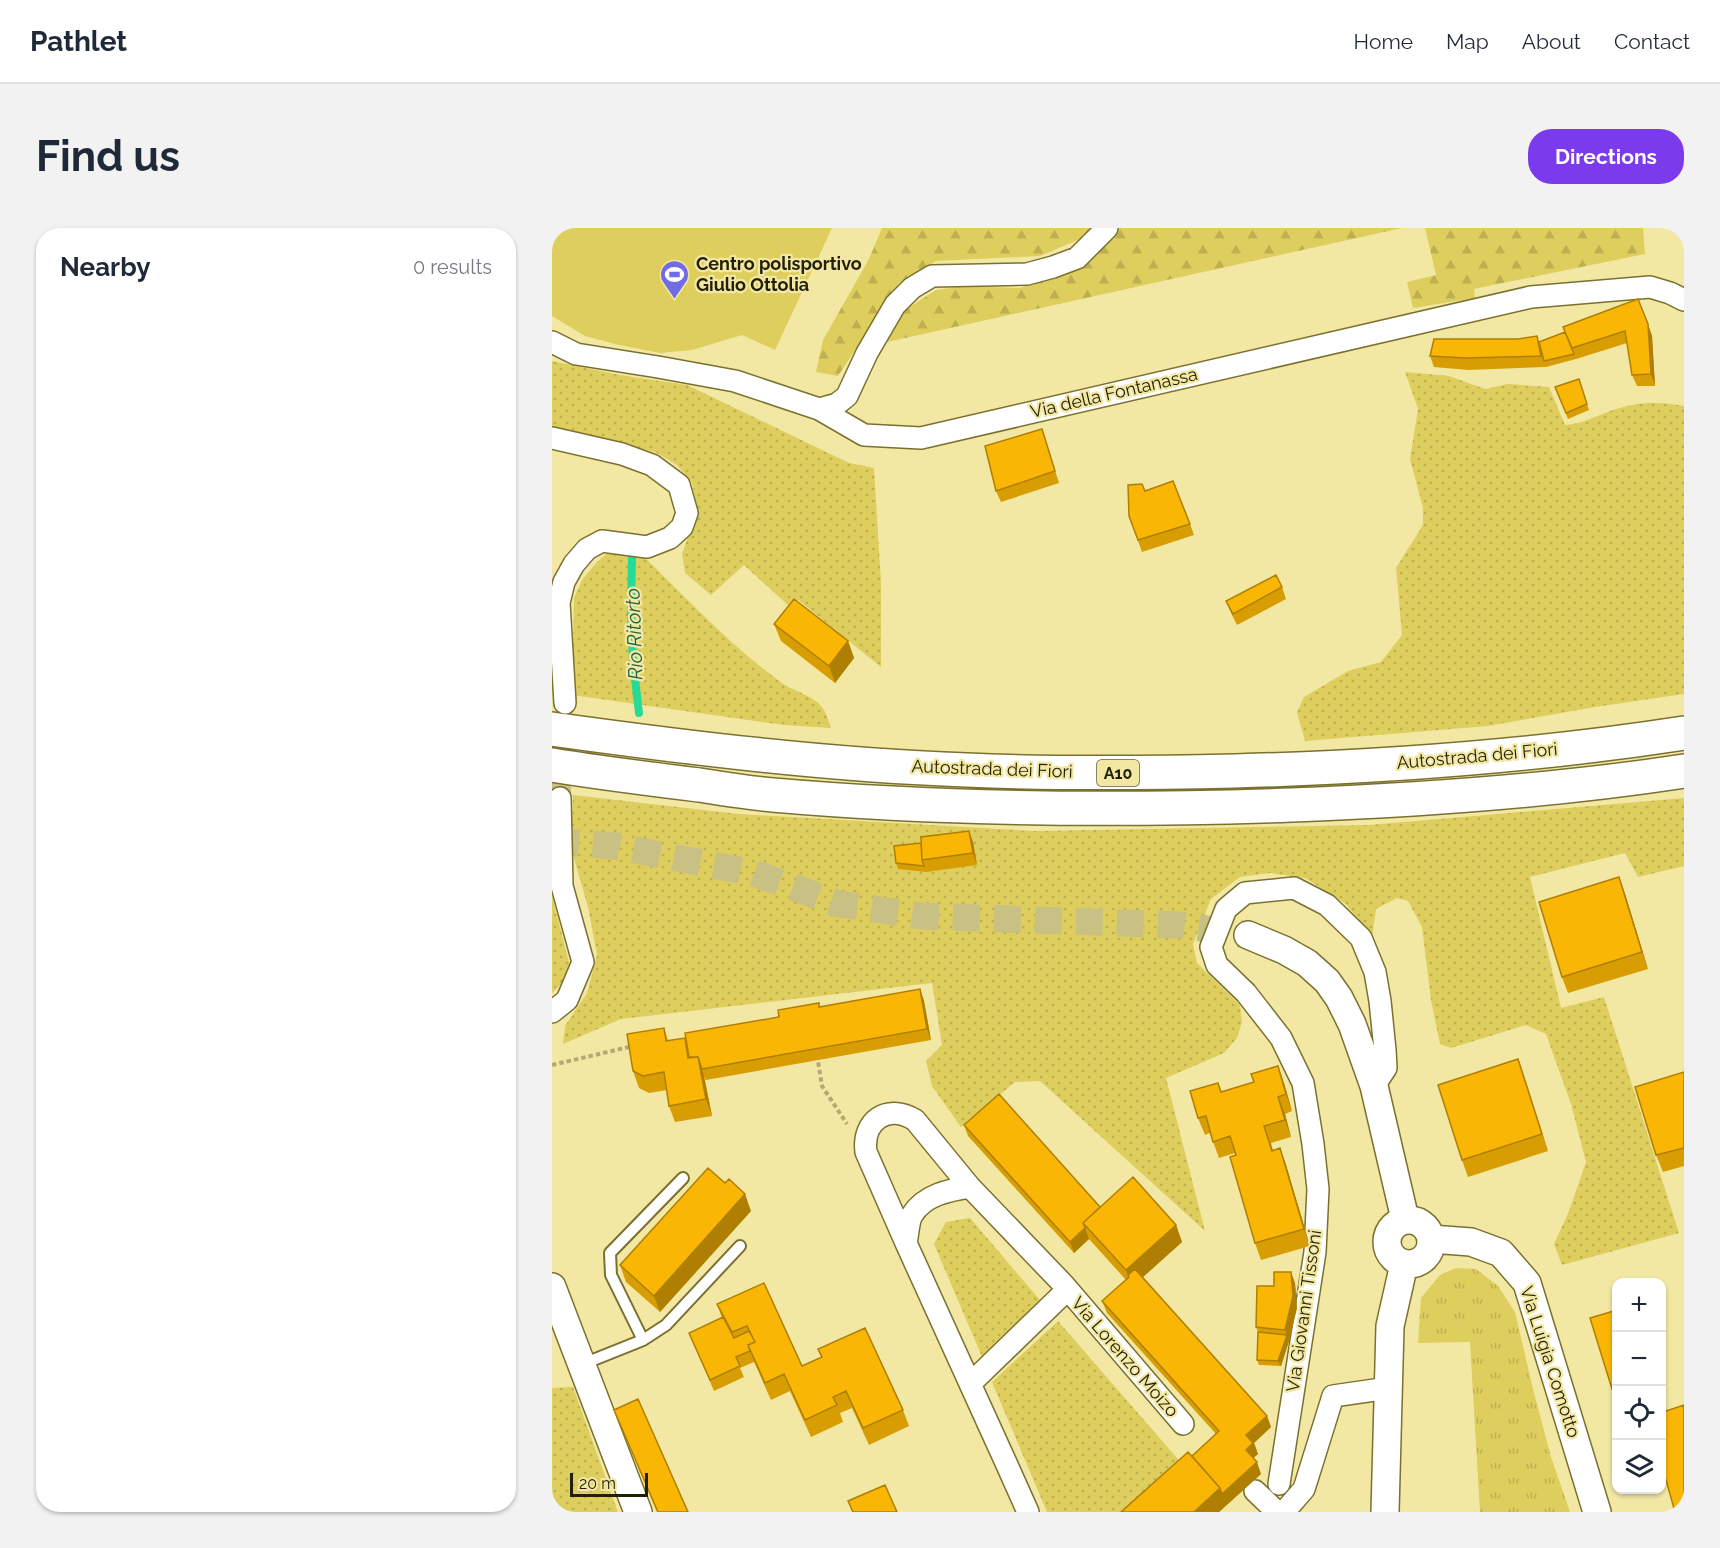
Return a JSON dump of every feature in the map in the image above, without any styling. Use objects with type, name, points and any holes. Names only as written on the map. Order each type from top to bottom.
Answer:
[{"type":"highway","name":"Autostrada dei Fiori","points":[[558,716],[655,743],[824,761],[966,770],[1134,773],[1302,769],[1449,760],[1611,745],[1684,734]]},
{"type":"highway","name":"Autostrada dei Fiori","points":[[552,765],[771,795],[909,804],[1043,808],[1201,808],[1353,803],[1618,782],[1684,771]]},
{"type":"street","points":[[819,409],[837,404],[847,396],[867,353],[895,305],[912,288],[932,276],[1027,274],[1053,267],[1077,258],[1107,228]]},
{"type":"street","name":"Via della Fontanassa","points":[[552,342],[576,354],[735,381],[819,409],[864,435],[921,438],[1531,297],[1650,287],[1684,300]]},
{"type":"street","points":[[552,438],[632,457],[652,465],[679,485],[687,513],[682,527],[670,538],[647,547],[602,541],[587,549],[574,564],[564,582],[559,603],[558,716]]},
{"type":"street","points":[[552,1012],[567,1000],[583,962],[562,886],[560,798]]},
{"type":"street","name":"Via Giovanni Tissoni","points":[[1279,1484],[1316,1252],[1318,1189],[1303,1083],[1281,1038],[1246,993],[1217,965],[1211,946],[1227,909],[1245,893],[1294,888],[1327,904],[1361,938],[1376,972],[1385,1050],[1386,1068],[1374,1086]]},
{"type":"street","points":[[1248,935],[1307,963],[1327,981],[1339,998],[1352,1024],[1374,1086],[1405,1219]]},
{"type":"street","name":"Via Lorenzo Moizo","points":[[866,1152],[867,1133],[878,1118],[897,1112],[906,1114],[915,1120],[970,1187],[1067,1290],[1183,1424]]},
{"type":"street","points":[[866,1152],[1028,1512]]},
{"type":"street","points":[[906,1243],[911,1216],[926,1200],[945,1191],[970,1187]]},
{"type":"street","points":[[1405,1219],[1423,1224],[1431,1239],[1431,1246],[1424,1258],[1412,1264],[1396,1261],[1387,1246],[1390,1229],[1405,1219]]},
{"type":"street","name":"Via Luigia Comotto","points":[[1431,1239],[1471,1242],[1501,1253],[1527,1283],[1597,1512]]},
{"type":"street","points":[[1385,1512],[1390,1326],[1404,1264]]},
{"type":"street","points":[[552,1287],[638,1512]]},
{"type":"street","name":"Via Lorenzo Moizo","points":[[970,1384],[1067,1290]]},
{"type":"street","points":[[1284,1512],[1304,1489],[1334,1396],[1388,1388]]},
{"type":"street","points":[[1255,1491],[1277,1512]]},
{"type":"lane","points":[[643,1340],[611,1275],[610,1253],[683,1178]]},
{"type":"lane","points":[[582,1364],[643,1340],[666,1325],[740,1246]]},
{"type":"path","points":[[552,1065],[635,1046]]},
{"type":"path","points":[[816,1054],[822,1086],[866,1152]]},
{"type":"green space","name":"Centro polisportivo Giulio Ottolia","points":[[552,228],[832,228],[775,350],[742,335],[692,350],[660,353],[585,336],[552,316]]},
{"type":"green space","points":[[882,228],[1091,228],[1080,239],[1040,256],[936,261],[899,283],[838,376],[816,372],[823,340],[869,259]]},
{"type":"green space","points":[[1120,228],[1402,228],[887,342],[902,312],[936,290],[965,286],[1020,288],[1059,275],[1090,258]]},
{"type":"green space","points":[[1425,228],[1643,228],[1645,254],[1474,289],[1475,298],[1413,308],[1407,282],[1436,275]]},
{"type":"green space","points":[[552,361],[620,375],[687,385],[849,463],[874,468],[881,583],[881,667],[798,600],[790,607],[744,565],[711,595],[685,573],[682,554],[697,511],[692,483],[677,465],[655,452],[552,426]]},
{"type":"green space","points":[[1405,372],[1449,376],[1485,389],[1508,384],[1549,387],[1565,425],[1582,422],[1610,411],[1638,404],[1665,403],[1684,406],[1684,694],[1488,726],[1305,741],[1297,712],[1304,697],[1348,671],[1381,662],[1402,635],[1396,568],[1423,525],[1423,508],[1410,459],[1418,409]]},
{"type":"green space","points":[[610,551],[639,552],[744,653],[782,683],[816,701],[826,714],[831,728],[784,725],[572,695],[574,598],[582,580]]},
{"type":"green space","points":[[573,795],[739,814],[1034,831],[1369,825],[1684,798],[1684,866],[1638,877],[1625,853],[1530,877],[1561,1008],[1604,997],[1679,1233],[1562,1265],[1554,1244],[1569,1211],[1586,1162],[1571,1104],[1546,1034],[1526,1025],[1451,1048],[1440,1044],[1431,1000],[1422,927],[1408,901],[1397,898],[1376,909],[1372,938],[1346,904],[1305,878],[1270,873],[1240,877],[1211,899],[1193,944],[1197,963],[1240,1005],[1242,1022],[1237,1038],[1224,1053],[1166,1078],[1205,1231],[1040,1081],[1015,1082],[961,1127],[932,1086],[926,1061],[942,1045],[932,983],[621,1019],[563,1044],[565,1026],[587,993],[597,955],[588,907],[571,848]]},
{"type":"green space","points":[[552,895],[569,963],[566,979],[552,993]]},
{"type":"green space","points":[[970,1218],[1040,1300],[983,1359],[934,1244],[946,1222]]},
{"type":"green space","points":[[1456,1268],[1476,1269],[1498,1286],[1515,1312],[1551,1457],[1570,1512],[1480,1512],[1470,1342],[1418,1343],[1421,1298],[1440,1275]]},
{"type":"green space","points":[[1058,1321],[1183,1465],[1134,1512],[1047,1512],[992,1382]]},
{"type":"green space","points":[[573,1387],[618,1512],[552,1512],[552,1388]]},
{"type":"building","points":[[1638,299],[1648,324],[1651,374],[1632,375],[1625,331],[1572,348],[1563,327]]},
{"type":"building","points":[[1565,332],[1574,354],[1544,361],[1539,342]]},
{"type":"building","points":[[1537,336],[1541,356],[1464,358],[1430,356],[1434,339],[1518,339]]},
{"type":"building","points":[[1579,379],[1587,404],[1566,413],[1555,387]]},
{"type":"building","points":[[1042,429],[1055,471],[996,491],[985,446]]},
{"type":"building","points":[[1173,481],[1190,524],[1138,540],[1129,516],[1128,485],[1142,484],[1145,491]]},
{"type":"building","points":[[1276,575],[1282,587],[1233,614],[1226,601]]},
{"type":"building","points":[[794,599],[848,641],[829,666],[774,624]]},
{"type":"building","points":[[969,831],[973,853],[922,860],[921,837]]},
{"type":"building","points":[[921,843],[924,866],[896,863],[894,846]]},
{"type":"building","points":[[1619,877],[1642,952],[1562,977],[1539,902]]},
{"type":"building","points":[[920,989],[927,1029],[702,1069],[698,1057],[689,1057],[685,1033],[779,1017],[778,1010],[819,1003],[819,1007]]},
{"type":"building","points":[[664,1028],[666,1041],[685,1038],[688,1058],[698,1057],[706,1099],[669,1106],[664,1072],[643,1076],[633,1071],[627,1034]]},
{"type":"building","points":[[1518,1059],[1542,1134],[1462,1160],[1438,1085]]},
{"type":"building","points":[[1278,1066],[1286,1094],[1278,1097],[1285,1120],[1264,1126],[1272,1151],[1280,1148],[1304,1229],[1255,1243],[1230,1157],[1236,1155],[1230,1136],[1213,1142],[1206,1116],[1198,1118],[1190,1091],[1218,1083],[1221,1092],[1254,1082],[1251,1074]]},
{"type":"building","points":[[1684,1072],[1684,1148],[1656,1155],[1635,1087]]},
{"type":"building","points":[[999,1094],[1100,1207],[1083,1223],[1085,1228],[1070,1242],[964,1125]]},
{"type":"building","points":[[708,1168],[725,1183],[729,1179],[745,1194],[654,1296],[620,1265]]},
{"type":"building","points":[[1133,1177],[1176,1225],[1126,1270],[1083,1223]]},
{"type":"building","points":[[1135,1269],[1267,1416],[1246,1435],[1253,1443],[1246,1450],[1257,1462],[1222,1494],[1220,1488],[1192,1456],[1219,1431],[1102,1301]]},
{"type":"building","points":[[1274,1272],[1291,1272],[1293,1296],[1285,1330],[1256,1327],[1257,1286],[1274,1286]]},
{"type":"building","points":[[764,1283],[802,1366],[822,1357],[818,1349],[865,1328],[903,1410],[863,1428],[846,1391],[833,1397],[837,1405],[805,1420],[784,1374],[765,1383],[748,1345],[755,1342],[747,1326],[732,1332],[717,1304]]},
{"type":"building","points":[[1612,1311],[1612,1389],[1590,1318]]},
{"type":"building","points":[[723,1317],[734,1338],[749,1331],[755,1342],[748,1345],[750,1351],[736,1357],[740,1366],[710,1380],[689,1333]]},
{"type":"building","points":[[1258,1332],[1287,1335],[1278,1361],[1257,1360]]},
{"type":"building","points":[[638,1399],[688,1512],[658,1512],[614,1410]]},
{"type":"building","points":[[1684,1405],[1684,1512],[1675,1512],[1666,1480],[1666,1411]]},
{"type":"building","points":[[1188,1452],[1220,1488],[1194,1512],[1121,1512]]},
{"type":"building","points":[[885,1485],[897,1512],[853,1512],[848,1501]]},
{"type":"waterway","name":"Rio Ritorto","points":[[632,556],[633,662],[639,713]]},
{"type":"tunnel","points":[[560,798],[564,719]]},
{"type":"tunnel","points":[[552,841],[615,846],[754,873],[839,904],[921,916],[1180,925],[1248,935]]},
{"type":"place","name":"Centro polisportivo Giulio Ottolia","points":[[675,300]]}]
